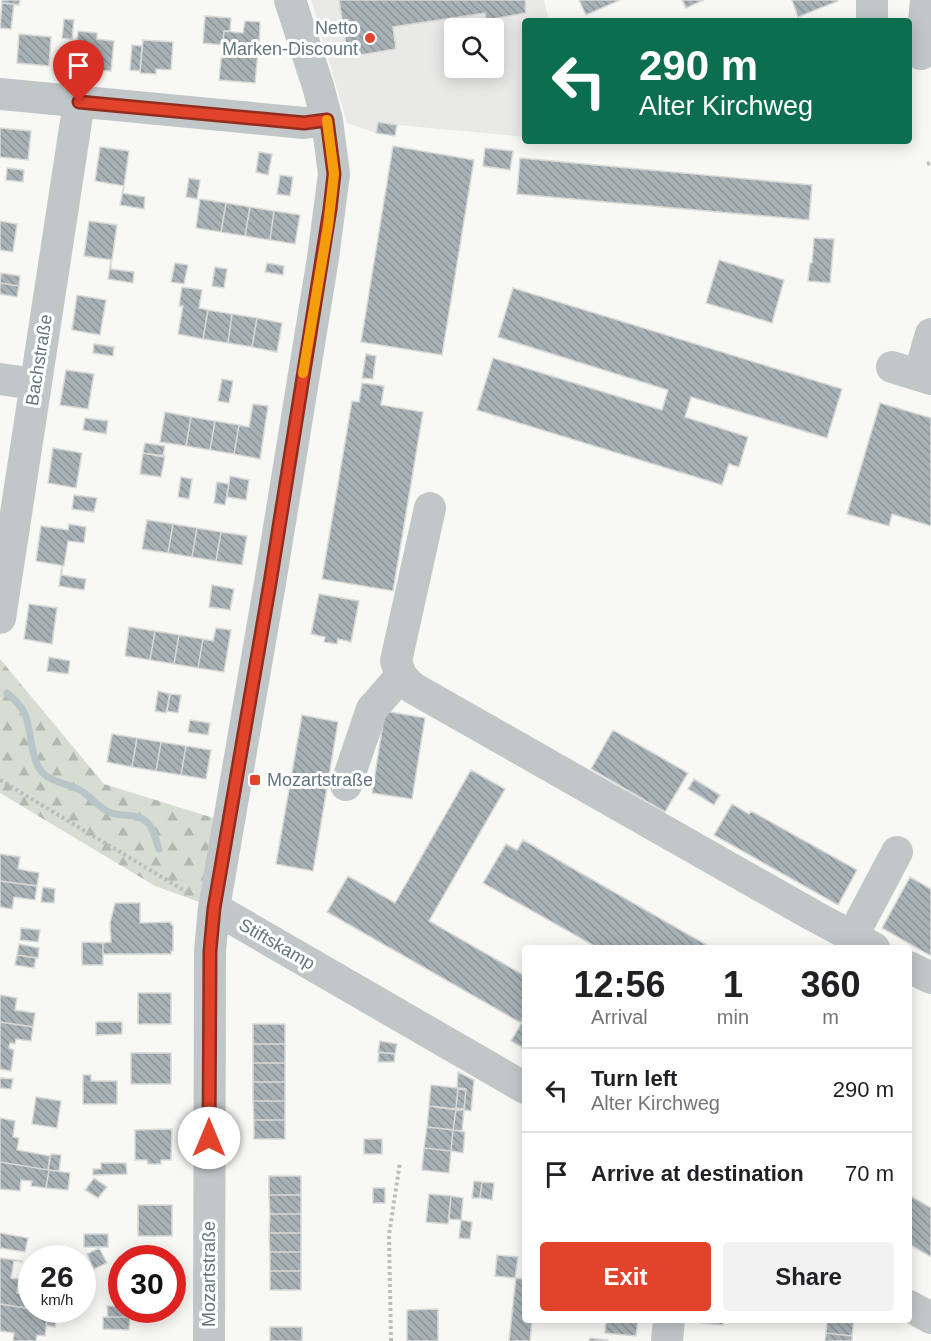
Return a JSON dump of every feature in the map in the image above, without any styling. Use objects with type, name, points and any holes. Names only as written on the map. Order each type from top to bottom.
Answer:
[{"type":"street","name":"Mozartstraße","points":[[209,1341],[210,962],[214,908],[270,583],[334,174],[327,120],[290,0]]},
{"type":"street","points":[[872,0],[872,18]]},
{"type":"street","points":[[920,55],[927,0]]},
{"type":"street","points":[[0,94],[304,123],[327,120]]},
{"type":"street","name":"Bachstraße","points":[[0,618],[79,102]]},
{"type":"street","points":[[914,374],[931,334]]},
{"type":"street","points":[[0,379],[35,384]]},
{"type":"street","points":[[430,507],[396,661],[401,676],[413,688],[863,942],[897,852]]},
{"type":"street","points":[[346,785],[372,709],[401,676]]},
{"type":"street","name":"Stiftskamp","points":[[214,908],[522,1086]]},
{"type":"street","points":[[912,968],[931,978]]},
{"type":"street","points":[[912,1308],[931,1318]]},
{"type":"street","points":[[667,1341],[669,1323]]},
{"type":"path","points":[[0,780],[214,908]]},
{"type":"path","points":[[391,1341],[389,1235],[400,1162]]},
{"type":"shaded area","points":[[311,0],[544,0],[548,18],[522,18],[522,137],[398,125],[395,136],[376,133],[347,123]]},
{"type":"green space","points":[[0,659],[104,784],[217,819],[202,903],[155,886],[0,793]]},
{"type":"building","points":[[2,0],[20,0],[19,5],[2,3]]},
{"type":"building","name":"Netto Marken-Discount","points":[[339,0],[525,0],[526,13],[486,18],[485,13],[393,27],[396,49],[348,57]]},
{"type":"building","points":[[579,0],[620,0],[586,15]]},
{"type":"building","points":[[682,0],[704,0],[686,8]]},
{"type":"building","points":[[792,0],[837,0],[838,1],[798,17]]},
{"type":"building","points":[[2,3],[14,4],[11,29],[0,28]]},
{"type":"building","points":[[205,16],[231,18],[230,31],[224,31],[223,45],[203,43]]},
{"type":"building","points":[[64,19],[74,20],[72,39],[62,38]]},
{"type":"building","points":[[245,21],[260,22],[255,83],[219,80],[224,31],[243,33]]},
{"type":"building","points":[[78,31],[97,33],[97,39],[114,41],[111,71],[75,68]]},
{"type":"building","points":[[19,34],[51,37],[49,66],[17,63]]},
{"type":"building","points":[[143,40],[173,42],[171,70],[156,69],[156,74],[140,73]]},
{"type":"building","points":[[132,45],[142,46],[140,71],[130,70]]},
{"type":"building","points":[[378,122],[397,125],[395,136],[376,133]]},
{"type":"building","points":[[0,128],[31,131],[28,160],[0,157]]},
{"type":"building","points":[[393,146],[474,160],[442,355],[361,342]]},
{"type":"building","points":[[100,147],[129,151],[124,186],[95,181]]},
{"type":"building","points":[[485,148],[513,151],[510,170],[483,166]]},
{"type":"building","points":[[259,152],[272,154],[268,175],[256,172]]},
{"type":"building","points":[[520,158],[812,185],[809,220],[517,194]]},
{"type":"building","points":[[7,168],[24,170],[23,182],[6,180]]},
{"type":"building","points":[[280,175],[293,177],[290,196],[277,194]]},
{"type":"building","points":[[189,178],[200,180],[197,199],[186,197]]},
{"type":"building","points":[[123,193],[145,197],[144,209],[120,205]]},
{"type":"building","points":[[200,199],[226,203],[221,232],[196,228]]},
{"type":"building","points":[[226,203],[250,207],[245,236],[221,232]]},
{"type":"building","points":[[250,207],[274,211],[270,240],[245,236]]},
{"type":"building","points":[[274,211],[300,215],[295,244],[270,240]]},
{"type":"building","points":[[0,221],[17,224],[13,252],[0,250]]},
{"type":"building","points":[[89,221],[117,225],[112,260],[84,256]]},
{"type":"building","points":[[814,238],[834,239],[830,283],[808,281]]},
{"type":"building","points":[[111,260],[111,269],[134,272],[133,283],[108,279]]},
{"type":"building","points":[[719,260],[784,280],[772,323],[706,303]]},
{"type":"building","points":[[175,263],[188,265],[184,284],[171,282]]},
{"type":"building","points":[[267,263],[284,266],[283,275],[265,272]]},
{"type":"building","points":[[215,267],[227,269],[224,288],[212,286]]},
{"type":"building","points":[[1,273],[20,276],[19,286],[0,283]]},
{"type":"building","points":[[0,283],[19,286],[17,297],[0,294]]},
{"type":"building","points":[[182,287],[202,290],[199,308],[208,310],[203,339],[178,334],[183,306],[179,306]]},
{"type":"building","points":[[513,288],[842,389],[827,438],[691,397],[685,417],[748,437],[739,467],[729,464],[722,485],[477,410],[493,358],[662,410],[668,390],[498,337]]},
{"type":"building","points":[[77,295],[106,300],[100,335],[72,330]]},
{"type":"building","points":[[208,310],[232,314],[228,343],[203,339]]},
{"type":"building","points":[[232,314],[257,318],[252,347],[228,343]]},
{"type":"building","points":[[257,318],[282,323],[277,352],[252,347]]},
{"type":"building","points":[[94,344],[114,347],[113,356],[93,353]]},
{"type":"building","points":[[366,354],[376,356],[373,379],[362,378]]},
{"type":"building","points":[[66,370],[94,374],[88,409],[60,405]]},
{"type":"building","points":[[222,379],[233,381],[229,403],[218,401]]},
{"type":"building","points":[[362,383],[384,386],[381,405],[423,412],[393,591],[322,579],[352,401],[359,402]]},
{"type":"building","points":[[880,403],[931,418],[931,526],[892,514],[889,526],[847,514]]},
{"type":"building","points":[[253,404],[268,406],[260,459],[234,454],[239,425],[249,427]]},
{"type":"building","points":[[165,412],[191,417],[186,446],[160,442]]},
{"type":"building","points":[[191,417],[215,421],[210,450],[186,446]]},
{"type":"building","points":[[85,418],[108,421],[106,434],[83,430]]},
{"type":"building","points":[[215,421],[239,425],[234,454],[210,450]]},
{"type":"building","points":[[145,443],[165,446],[163,457],[143,453]]},
{"type":"building","points":[[53,448],[82,453],[76,488],[48,483]]},
{"type":"building","points":[[143,453],[165,456],[161,477],[140,474]]},
{"type":"building","points":[[230,476],[249,480],[246,500],[227,497]]},
{"type":"building","points":[[181,477],[192,479],[189,499],[178,497]]},
{"type":"building","points":[[217,482],[229,484],[225,505],[214,503]]},
{"type":"building","points":[[74,495],[97,498],[94,512],[72,509]]},
{"type":"building","points":[[147,520],[173,524],[168,553],[142,549]]},
{"type":"building","points":[[69,524],[86,527],[84,543],[68,541],[64,566],[36,561],[41,526],[68,530]]},
{"type":"building","points":[[173,524],[197,528],[192,557],[168,553]]},
{"type":"building","points":[[197,528],[221,532],[216,561],[192,557]]},
{"type":"building","points":[[221,532],[247,536],[242,565],[216,561]]},
{"type":"building","points":[[62,565],[62,575],[86,579],[84,590],[59,586]]},
{"type":"building","points":[[212,585],[234,589],[230,610],[209,607]]},
{"type":"building","points":[[319,594],[359,601],[351,642],[338,639],[337,644],[324,642],[325,637],[311,634]]},
{"type":"building","points":[[29,604],[57,608],[52,644],[24,639]]},
{"type":"building","points":[[129,627],[155,631],[150,660],[125,656]]},
{"type":"building","points":[[216,628],[231,630],[224,672],[198,668],[203,639],[213,641]]},
{"type":"building","points":[[155,631],[179,635],[174,664],[150,660]]},
{"type":"building","points":[[179,635],[203,639],[198,668],[174,664]]},
{"type":"building","points":[[49,657],[70,661],[68,674],[47,671]]},
{"type":"building","points":[[158,691],[170,694],[166,713],[155,711]]},
{"type":"building","points":[[170,694],[181,695],[178,713],[167,711]]},
{"type":"building","points":[[385,711],[425,718],[412,799],[372,793]]},
{"type":"building","points":[[302,715],[338,722],[313,871],[276,864]]},
{"type":"building","points":[[190,720],[210,723],[208,735],[188,732]]},
{"type":"building","points":[[613,730],[688,773],[665,812],[591,769]]},
{"type":"building","points":[[112,734],[137,738],[132,767],[107,762]]},
{"type":"building","points":[[137,738],[161,742],[156,771],[132,767]]},
{"type":"building","points":[[161,742],[186,746],[181,775],[156,771]]},
{"type":"building","points":[[186,746],[211,750],[206,779],[181,775]]},
{"type":"building","points":[[471,770],[505,789],[429,921],[522,974],[521,1023],[327,912],[348,876],[395,903]]},
{"type":"building","points":[[694,779],[720,795],[714,805],[688,789]]},
{"type":"building","points":[[732,804],[749,814],[751,811],[857,870],[838,905],[714,835]]},
{"type":"building","points":[[523,840],[707,945],[593,945],[483,883],[506,844],[517,850]]},
{"type":"building","points":[[0,854],[20,857],[18,869],[39,873],[37,886],[0,881]]},
{"type":"building","points":[[910,877],[931,889],[931,956],[882,928]]},
{"type":"building","points":[[0,881],[37,886],[35,900],[14,897],[12,909],[0,907]]},
{"type":"building","points":[[43,887],[55,889],[54,903],[41,902]]},
{"type":"building","points":[[115,903],[140,903],[140,923],[171,922],[173,951],[171,954],[103,954],[103,943],[111,942],[110,923]]},
{"type":"building","points":[[21,928],[40,930],[38,942],[20,940]]},
{"type":"building","points":[[82,942],[103,943],[103,965],[82,965]]},
{"type":"building","points":[[19,944],[39,948],[38,958],[17,955]]},
{"type":"building","points":[[17,955],[36,958],[34,968],[15,965]]},
{"type":"building","points":[[138,993],[171,993],[171,1024],[138,1024]]},
{"type":"building","points":[[0,995],[17,998],[15,1010],[35,1013],[33,1027],[0,1022]]},
{"type":"building","points":[[0,1022],[33,1027],[31,1041],[16,1039],[15,1044],[10,1043],[9,1048],[14,1050],[11,1071],[0,1069]]},
{"type":"building","points":[[96,1022],[122,1022],[122,1034],[96,1035]]},
{"type":"building","points":[[522,1022],[522,1047],[511,1041]]},
{"type":"building","points":[[253,1024],[285,1024],[285,1044],[253,1044]]},
{"type":"building","points":[[380,1041],[397,1044],[395,1054],[378,1052]]},
{"type":"building","points":[[253,1044],[285,1044],[285,1063],[253,1063]]},
{"type":"building","points":[[379,1052],[395,1054],[394,1062],[378,1062]]},
{"type":"building","points":[[131,1053],[171,1053],[171,1084],[131,1084]]},
{"type":"building","points":[[253,1063],[285,1063],[285,1082],[253,1082]]},
{"type":"building","points":[[458,1072],[474,1080],[471,1111],[464,1110],[466,1089],[457,1088]]},
{"type":"building","points":[[83,1075],[91,1075],[91,1081],[117,1081],[117,1104],[83,1104]]},
{"type":"building","points":[[0,1078],[13,1079],[11,1089],[0,1088]]},
{"type":"building","points":[[253,1082],[285,1082],[285,1101],[253,1101]]},
{"type":"building","points":[[431,1085],[466,1089],[458,1089],[456,1108],[464,1110],[429,1106]]},
{"type":"building","points":[[458,1089],[466,1090],[464,1109],[456,1108]]},
{"type":"building","points":[[36,1097],[61,1101],[57,1128],[32,1124]]},
{"type":"building","points":[[253,1101],[285,1101],[285,1120],[254,1120]]},
{"type":"building","points":[[429,1106],[456,1110],[453,1130],[427,1127]]},
{"type":"building","points":[[456,1110],[464,1110],[462,1131],[453,1130]]},
{"type":"building","points":[[0,1118],[15,1121],[13,1137],[19,1138],[17,1150],[50,1156],[48,1170],[0,1162]]},
{"type":"building","points":[[254,1120],[285,1120],[285,1139],[254,1139]]},
{"type":"building","points":[[427,1127],[453,1130],[451,1151],[424,1148]]},
{"type":"building","points":[[172,1129],[171,1160],[161,1160],[161,1164],[148,1164],[147,1160],[135,1160],[135,1130]]},
{"type":"building","points":[[453,1130],[465,1132],[463,1153],[451,1151]]},
{"type":"building","points":[[364,1139],[382,1139],[382,1154],[364,1154]]},
{"type":"building","points":[[424,1148],[451,1151],[449,1173],[422,1170]]},
{"type":"building","points":[[51,1154],[61,1155],[59,1171],[48,1170]]},
{"type":"building","points":[[0,1162],[49,1170],[46,1188],[31,1186],[32,1181],[21,1180],[20,1191],[0,1189]]},
{"type":"building","points":[[101,1163],[126,1163],[127,1174],[93,1175],[93,1169],[101,1169]]},
{"type":"building","points":[[49,1170],[70,1173],[68,1190],[46,1188]]},
{"type":"building","points":[[269,1176],[301,1176],[301,1195],[269,1195]]},
{"type":"building","points":[[94,1178],[107,1187],[98,1198],[85,1190]]},
{"type":"building","points":[[474,1181],[482,1182],[480,1198],[472,1198]]},
{"type":"building","points":[[482,1182],[494,1183],[492,1200],[480,1198]]},
{"type":"building","points":[[373,1188],[385,1188],[385,1203],[373,1203]]},
{"type":"building","points":[[429,1194],[451,1196],[448,1224],[426,1222]]},
{"type":"building","points":[[269,1195],[301,1195],[301,1214],[270,1214]]},
{"type":"building","points":[[451,1196],[463,1198],[461,1220],[449,1219]]},
{"type":"building","points":[[912,1197],[931,1208],[931,1257],[912,1246]]},
{"type":"building","points":[[138,1205],[172,1205],[172,1236],[138,1236]]},
{"type":"building","points":[[270,1214],[301,1214],[301,1233],[269,1233]]},
{"type":"building","points":[[461,1220],[472,1222],[470,1239],[459,1238]]},
{"type":"building","points":[[0,1233],[28,1238],[26,1245],[18,1245],[18,1251],[0,1248]]},
{"type":"building","points":[[269,1233],[301,1233],[301,1252],[270,1252]]},
{"type":"building","points":[[84,1234],[108,1234],[108,1247],[84,1245]]},
{"type":"building","points":[[99,1248],[107,1263],[96,1268],[96,1250]]},
{"type":"building","points":[[270,1252],[301,1252],[301,1271],[270,1271]]},
{"type":"building","points":[[497,1255],[518,1257],[515,1278],[495,1276]]},
{"type":"building","points":[[0,1258],[18,1260],[14,1261],[11,1278],[18,1279],[18,1307],[0,1304]]},
{"type":"building","points":[[270,1271],[301,1271],[301,1290],[270,1290]]},
{"type":"building","points":[[516,1278],[522,1279],[522,1323],[532,1323],[530,1341],[509,1341]]},
{"type":"building","points":[[0,1304],[18,1307],[18,1323],[47,1323],[45,1336],[37,1335],[36,1341],[13,1341],[14,1333],[0,1331]]},
{"type":"building","points":[[438,1309],[438,1341],[407,1341],[407,1310]]},
{"type":"building","points":[[103,1317],[108,1317],[108,1323],[130,1323],[129,1330],[103,1329]]},
{"type":"building","points":[[46,1323],[56,1323],[55,1327],[46,1325]]},
{"type":"building","points":[[606,1323],[638,1323],[636,1336],[605,1333]]},
{"type":"building","points":[[827,1323],[854,1323],[852,1336],[826,1333]]},
{"type":"building","points":[[270,1327],[302,1327],[302,1341],[270,1341]]},
{"type":"building","points":[[826,1333],[852,1336],[852,1341],[825,1341]]},
{"type":"building","points":[[590,1338],[608,1340],[608,1341],[589,1341]]},
{"type":"waterway","points":[[7,693],[25,714],[34,755],[40,770],[54,780],[79,789],[109,812],[139,817],[144,820],[152,829],[159,849]]},
{"type":"slow traffic","points":[[303,373],[328,226],[334,174],[327,120]]},
{"type":"place","name":"Netto Marken-Discount","points":[[370,38]]},
{"type":"place","name":"Mozartstraße","points":[[255,780]]},
{"type":"route","points":[[79,102],[304,123],[327,120],[330,138],[334,174],[330,209],[270,583],[214,908],[210,951],[209,1138]]}]
